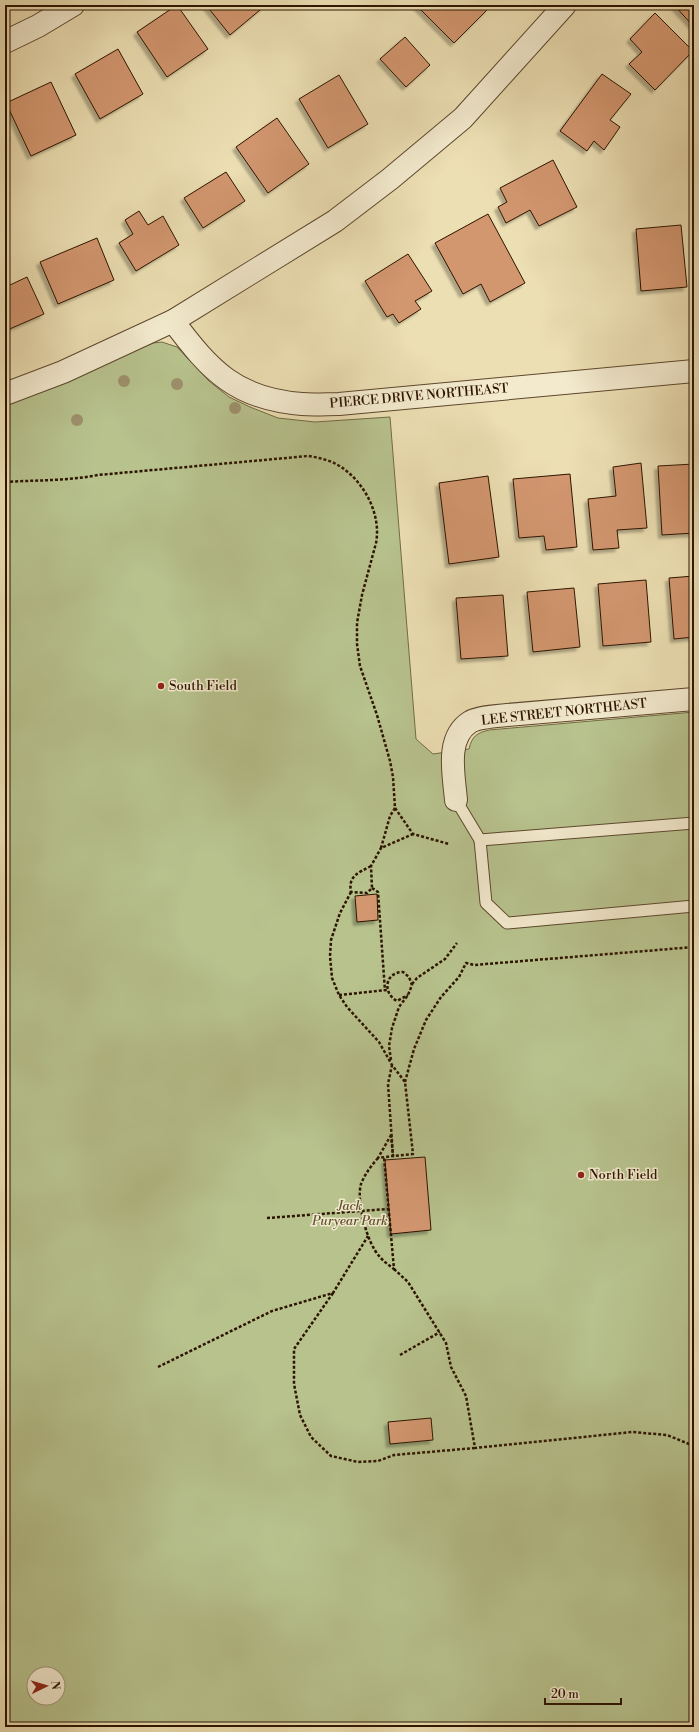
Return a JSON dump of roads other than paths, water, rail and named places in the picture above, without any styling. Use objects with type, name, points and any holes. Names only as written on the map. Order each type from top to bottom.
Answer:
[{"type":"street","points":[[5,42],[38,26],[73,5]]},
{"type":"street","points":[[5,394],[62,372],[173,322],[335,221],[390,179],[464,118],[565,5]]},
{"type":"street","name":"PIERCE DRIVE NORTHEAST","points":[[173,322],[193,348],[215,371],[244,391],[268,399],[303,404],[339,404],[694,371]]},
{"type":"street","name":"LEE STREET NORTHEAST","points":[[456,800],[453,756],[456,737],[470,722],[501,716],[694,699]]},
{"type":"lane","points":[[456,800],[480,840],[486,902],[507,923],[694,906]]},
{"type":"lane","points":[[480,840],[694,823]]},
{"type":"place","name":"South Field","points":[[161,686]]},
{"type":"place","name":"North Field","points":[[581,1175]]},
{"type":"park label","name":"Jack Puryear Park","points":[[350,1214]]}]
